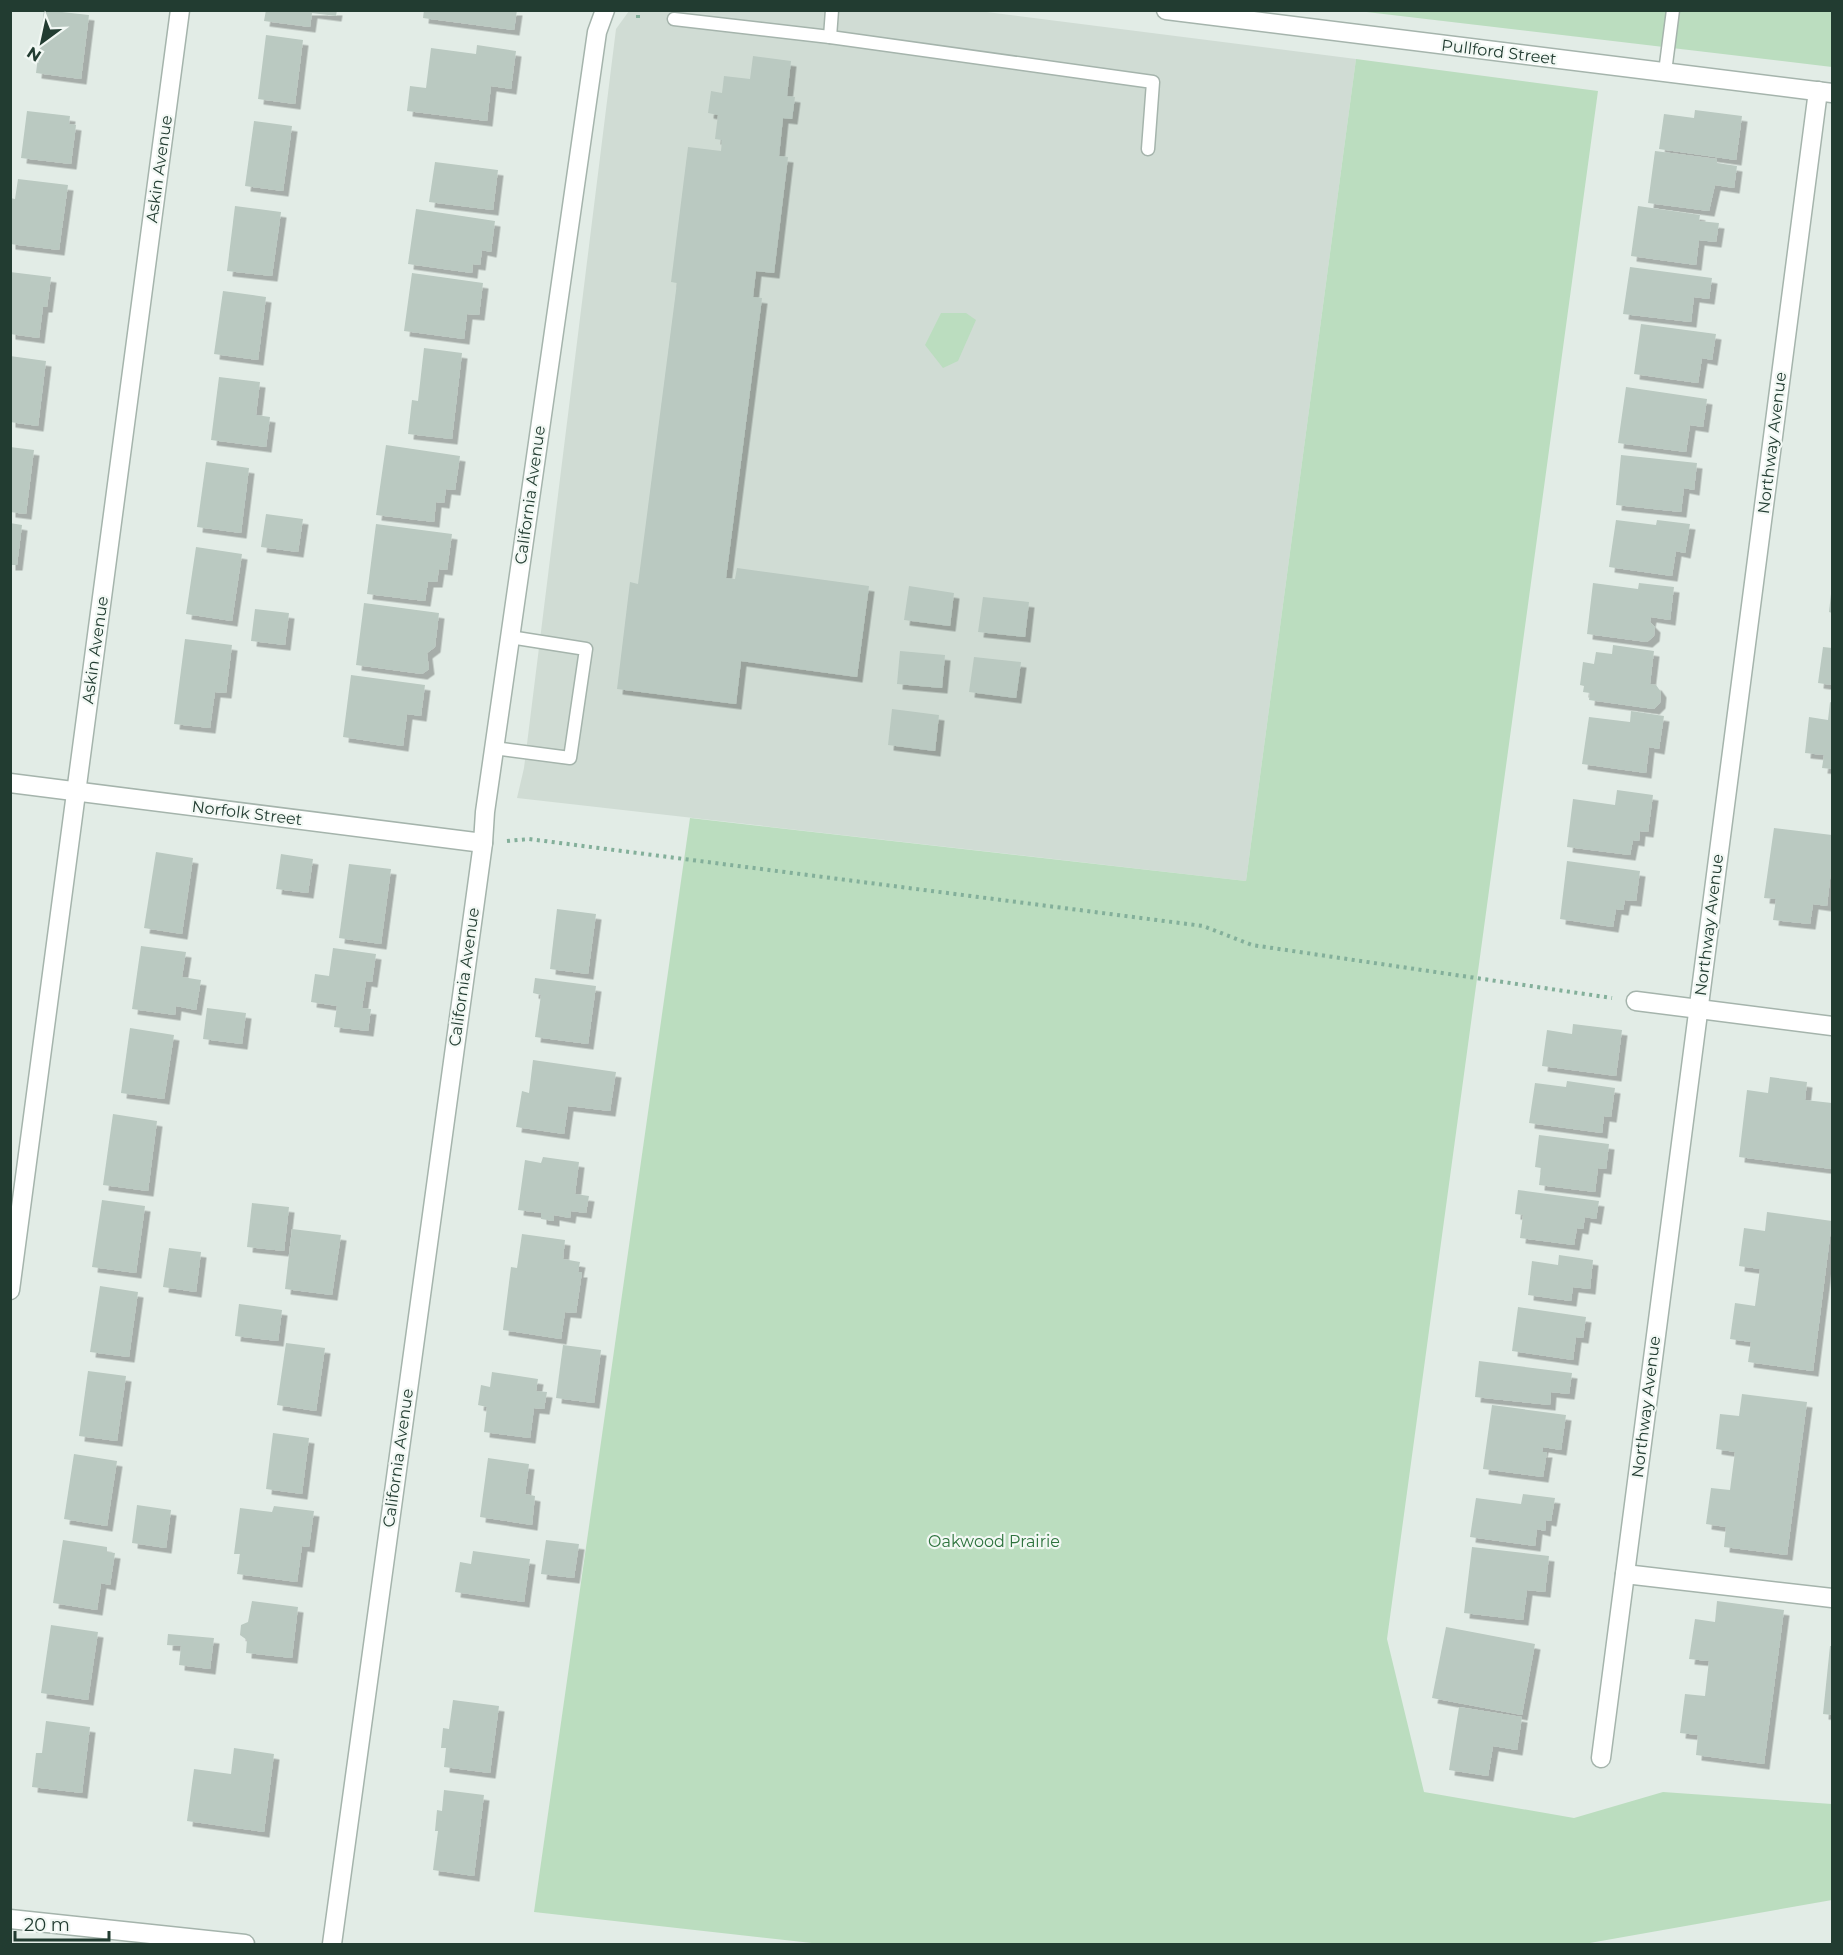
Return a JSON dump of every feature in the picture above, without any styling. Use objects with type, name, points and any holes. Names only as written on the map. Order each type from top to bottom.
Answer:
[{"type":"street","name":"Askin Avenue","points":[[10,1290],[180,10]]},
{"type":"street","name":"California Avenue","points":[[332,1944],[483,843],[494,748],[597,32],[605,10]]},
{"type":"street","name":"Pullford Street","points":[[1166,10],[1825,92]]},
{"type":"street","name":"Northway Avenue","points":[[1600,1758],[1698,1008],[1825,92]]},
{"type":"street","name":"Norfolk Street","points":[[10,783],[483,843]]},
{"type":"street","points":[[1636,1001],[1833,1026]]},
{"type":"street","points":[[1624,1574],[1833,1598]]},
{"type":"street","points":[[10,1919],[245,1944]]},
{"type":"lane","points":[[830,37],[832,10]]},
{"type":"lane","points":[[1665,72],[1673,10]]},
{"type":"lane","points":[[674,20],[830,37],[1153,82],[1148,149]]},
{"type":"lane","points":[[494,748],[570,758],[586,649],[510,638]]},
{"type":"path","points":[[638,10],[638,18]]},
{"type":"path","points":[[529,839],[1203,926],[1252,945],[1636,1001]]},
{"type":"shaded area","points":[[629,11],[979,11],[1356,59],[1246,881],[517,798],[524,768],[616,29]]},
{"type":"green space","points":[[1358,11],[1832,11],[1832,67]]},
{"type":"green space","name":"Oakwood Prairie","points":[[1356,59],[1598,91],[1387,1639],[1424,1792],[1574,1818],[1663,1792],[1832,1804],[1832,1900],[1584,1944],[821,1944],[534,1912],[690,818],[1246,881]]},
{"type":"green space","points":[[941,313],[966,313],[976,320],[958,361],[943,368],[925,345]]},
{"type":"building","points":[[44,10],[89,15],[81,79],[36,73]]},
{"type":"building","points":[[266,10],[337,10],[336,16],[312,13],[310,27],[264,21]]},
{"type":"building","points":[[424,10],[517,10],[514,30],[423,18]]},
{"type":"building","points":[[266,35],[303,40],[295,104],[258,99]]},
{"type":"building","points":[[477,45],[516,51],[511,89],[491,86],[487,121],[407,111],[410,86],[426,88],[431,48],[476,54]]},
{"type":"building","points":[[753,56],[791,61],[787,96],[795,97],[792,119],[783,118],[779,156],[788,157],[774,273],[756,271],[753,297],[762,298],[726,578],[735,579],[737,568],[869,586],[857,677],[741,661],[736,704],[617,689],[630,582],[638,584],[677,283],[671,282],[688,147],[721,151],[722,140],[715,139],[718,115],[708,113],[711,91],[722,93],[724,76],[750,79]]},
{"type":"building","points":[[1695,110],[1742,116],[1736,160],[1659,149],[1664,114],[1694,118]]},
{"type":"building","points":[[27,111],[70,116],[69,124],[76,125],[71,164],[21,158]]},
{"type":"building","points":[[254,121],[292,126],[283,191],[245,186]]},
{"type":"building","points":[[1655,151],[1717,159],[1717,163],[1737,166],[1734,188],[1715,185],[1709,211],[1648,203]]},
{"type":"building","points":[[435,162],[498,170],[493,210],[429,202]]},
{"type":"building","points":[[18,179],[68,185],[59,250],[10,244],[10,198],[15,199]]},
{"type":"building","points":[[235,206],[281,212],[272,276],[227,271]]},
{"type":"building","points":[[1638,206],[1700,215],[1699,221],[1719,223],[1716,242],[1699,240],[1696,265],[1631,256]]},
{"type":"building","points":[[416,209],[495,221],[491,252],[482,250],[480,265],[473,264],[472,273],[408,264]]},
{"type":"building","points":[[1630,267],[1712,278],[1709,299],[1694,297],[1691,322],[1623,314]]},
{"type":"building","points":[[10,272],[51,277],[47,307],[43,307],[39,338],[10,334]]},
{"type":"building","points":[[412,273],[483,283],[479,315],[467,314],[464,339],[404,331]]},
{"type":"building","points":[[223,291],[266,297],[258,360],[214,354]]},
{"type":"building","points":[[1641,324],[1716,334],[1712,360],[1702,358],[1698,383],[1634,374]]},
{"type":"building","points":[[424,348],[462,353],[452,439],[408,434],[412,400],[418,401]]},
{"type":"building","points":[[10,356],[46,361],[38,426],[10,422]]},
{"type":"building","points":[[219,377],[260,382],[256,415],[270,417],[266,447],[211,440]]},
{"type":"building","points":[[1626,387],[1707,399],[1703,427],[1690,425],[1686,452],[1618,443]]},
{"type":"building","points":[[386,445],[460,456],[455,490],[446,489],[444,503],[436,502],[434,522],[376,515]]},
{"type":"building","points":[[10,447],[34,450],[26,514],[10,512]]},
{"type":"building","points":[[1621,455],[1697,463],[1694,490],[1684,488],[1681,512],[1616,505]]},
{"type":"building","points":[[206,462],[249,468],[241,533],[197,527]]},
{"type":"building","points":[[266,514],[303,519],[298,552],[261,547]]},
{"type":"building","points":[[1616,520],[1656,525],[1657,520],[1690,524],[1685,553],[1676,551],[1672,576],[1609,567]]},
{"type":"building","points":[[10,523],[22,525],[17,565],[10,565]]},
{"type":"building","points":[[376,524],[452,534],[447,570],[439,569],[437,582],[428,582],[425,601],[367,594]]},
{"type":"building","points":[[196,547],[242,554],[232,621],[186,614]]},
{"type":"building","points":[[1593,583],[1638,589],[1639,583],[1674,587],[1670,620],[1651,617],[1650,622],[1655,627],[1654,636],[1647,642],[1587,634]]},
{"type":"building","points":[[909,586],[954,593],[950,626],[904,620]]},
{"type":"building","points":[[1832,594],[1832,613],[1829,612]]},
{"type":"building","points":[[983,597],[1029,602],[1025,637],[978,632]]},
{"type":"building","points":[[364,603],[439,613],[435,647],[427,653],[429,669],[422,674],[356,665]]},
{"type":"building","points":[[255,609],[289,613],[285,645],[251,641]]},
{"type":"building","points":[[185,639],[232,645],[226,693],[215,692],[210,728],[174,724]]},
{"type":"building","points":[[1613,645],[1654,651],[1650,684],[1656,685],[1661,692],[1660,703],[1654,709],[1589,700],[1590,693],[1583,692],[1584,686],[1580,685],[1583,662],[1594,664],[1596,652],[1612,654]]},
{"type":"building","points":[[1823,647],[1832,648],[1832,685],[1818,683]]},
{"type":"building","points":[[900,651],[945,655],[942,688],[897,684]]},
{"type":"building","points":[[974,657],[1021,662],[1016,698],[969,692]]},
{"type":"building","points":[[351,675],[425,685],[421,716],[407,714],[403,746],[343,737]]},
{"type":"building","points":[[1830,702],[1832,703],[1832,769],[1822,768],[1824,755],[1805,753],[1809,717],[1828,720]]},
{"type":"building","points":[[892,709],[939,715],[935,751],[888,745]]},
{"type":"building","points":[[1631,711],[1664,716],[1659,749],[1649,747],[1646,773],[1582,764],[1589,717],[1630,722]]},
{"type":"building","points":[[1617,790],[1653,795],[1648,832],[1640,831],[1639,841],[1633,840],[1630,855],[1567,847],[1573,799],[1615,805]]},
{"type":"building","points":[[1774,828],[1832,835],[1832,862],[1827,906],[1813,904],[1810,924],[1773,920],[1776,899],[1764,898]]},
{"type":"building","points":[[156,852],[193,858],[182,934],[144,928]]},
{"type":"building","points":[[281,854],[313,859],[308,893],[276,889]]},
{"type":"building","points":[[1567,861],[1640,871],[1636,901],[1625,900],[1623,910],[1616,909],[1613,927],[1560,919]]},
{"type":"building","points":[[349,864],[391,869],[381,944],[339,938]]},
{"type":"building","points":[[557,909],[596,914],[588,974],[550,969]]},
{"type":"building","points":[[141,946],[186,952],[182,977],[201,980],[196,1010],[176,1006],[175,1015],[132,1009]]},
{"type":"building","points":[[333,948],[376,954],[372,982],[366,981],[362,1008],[371,1009],[368,1031],[334,1027],[337,1006],[311,1002],[315,974],[329,976]]},
{"type":"building","points":[[535,978],[596,986],[588,1044],[535,1037],[541,995],[533,993]]},
{"type":"building","points":[[207,1008],[246,1013],[242,1044],[203,1039]]},
{"type":"building","points":[[1573,1024],[1622,1030],[1616,1076],[1542,1066],[1547,1030],[1572,1034]]},
{"type":"building","points":[[130,1028],[174,1035],[164,1099],[121,1093]]},
{"type":"building","points":[[533,1060],[616,1072],[610,1111],[568,1106],[564,1134],[516,1127],[522,1091],[529,1093]]},
{"type":"building","points":[[1770,1077],[1807,1082],[1805,1100],[1832,1103],[1832,1169],[1739,1157],[1747,1090],[1768,1093]]},
{"type":"building","points":[[1567,1081],[1615,1088],[1611,1117],[1604,1116],[1602,1133],[1529,1123],[1535,1083],[1566,1087]]},
{"type":"building","points":[[113,1114],[157,1121],[148,1191],[103,1185]]},
{"type":"building","points":[[1539,1135],[1609,1144],[1606,1169],[1598,1168],[1595,1192],[1539,1185],[1541,1168],[1535,1167]]},
{"type":"building","points":[[543,1157],[579,1162],[575,1194],[589,1196],[586,1213],[571,1211],[570,1218],[554,1215],[554,1221],[541,1219],[541,1213],[518,1210],[525,1160],[541,1163]]},
{"type":"building","points":[[1518,1190],[1599,1201],[1596,1219],[1585,1217],[1583,1229],[1577,1228],[1574,1245],[1520,1238],[1523,1215],[1515,1214]]},
{"type":"building","points":[[102,1200],[145,1206],[136,1273],[92,1267]]},
{"type":"building","points":[[252,1203],[289,1207],[284,1251],[247,1247]]},
{"type":"building","points":[[1767,1212],[1832,1221],[1813,1371],[1748,1362],[1751,1342],[1730,1339],[1735,1303],[1755,1306],[1760,1269],[1739,1266],[1744,1228],[1765,1231]]},
{"type":"building","points":[[292,1229],[341,1235],[332,1295],[285,1289]]},
{"type":"building","points":[[522,1234],[565,1240],[563,1259],[580,1262],[578,1272],[582,1272],[576,1313],[565,1312],[561,1339],[503,1330],[511,1267],[517,1268]]},
{"type":"building","points":[[169,1248],[201,1252],[196,1292],[163,1287]]},
{"type":"building","points":[[1559,1255],[1593,1260],[1590,1289],[1573,1287],[1571,1301],[1528,1295],[1532,1261],[1558,1265]]},
{"type":"building","points":[[100,1286],[138,1292],[129,1357],[90,1352]]},
{"type":"building","points":[[239,1304],[282,1310],[278,1341],[235,1336]]},
{"type":"building","points":[[1518,1307],[1586,1317],[1583,1338],[1576,1337],[1573,1360],[1512,1351]]},
{"type":"building","points":[[286,1343],[325,1348],[316,1411],[277,1405]]},
{"type":"building","points":[[563,1345],[601,1350],[594,1403],[556,1398]]},
{"type":"building","points":[[1479,1361],[1572,1373],[1569,1394],[1551,1392],[1550,1405],[1475,1397]]},
{"type":"building","points":[[88,1371],[126,1376],[117,1441],[79,1436]]},
{"type":"building","points":[[492,1372],[538,1379],[536,1391],[547,1392],[544,1409],[534,1408],[530,1438],[484,1432],[487,1407],[478,1405],[481,1385],[490,1387]]},
{"type":"building","points":[[1742,1394],[1807,1402],[1787,1555],[1724,1547],[1726,1527],[1706,1524],[1711,1488],[1730,1490],[1735,1452],[1716,1449],[1720,1414],[1739,1416]]},
{"type":"building","points":[[1492,1405],[1566,1415],[1561,1450],[1543,1447],[1542,1452],[1547,1452],[1543,1477],[1483,1469]]},
{"type":"building","points":[[273,1433],[309,1438],[302,1494],[266,1489]]},
{"type":"building","points":[[74,1454],[117,1461],[107,1526],[64,1519]]},
{"type":"building","points":[[488,1458],[529,1464],[525,1494],[535,1496],[532,1525],[480,1517]]},
{"type":"building","points":[[1523,1494],[1555,1498],[1551,1521],[1546,1520],[1545,1531],[1537,1529],[1535,1546],[1470,1537],[1476,1498],[1521,1504]]},
{"type":"building","points":[[137,1505],[171,1510],[166,1548],[132,1543]]},
{"type":"building","points":[[274,1506],[314,1511],[309,1547],[302,1546],[297,1582],[237,1574],[240,1554],[234,1554],[240,1508],[272,1512]]},
{"type":"building","points":[[63,1540],[107,1547],[107,1552],[115,1553],[110,1585],[101,1583],[97,1610],[53,1603]]},
{"type":"building","points":[[546,1540],[579,1544],[574,1578],[541,1574]]},
{"type":"building","points":[[1472,1547],[1549,1556],[1545,1592],[1527,1590],[1523,1620],[1464,1613]]},
{"type":"building","points":[[473,1551],[530,1559],[524,1602],[455,1592],[460,1562],[471,1564]]},
{"type":"building","points":[[252,1601],[298,1607],[292,1658],[246,1653],[247,1640],[240,1635],[241,1625],[248,1622]]},
{"type":"building","points":[[1717,1601],[1784,1610],[1764,1764],[1696,1755],[1698,1735],[1680,1733],[1685,1694],[1705,1696],[1709,1661],[1689,1659],[1695,1619],[1715,1622]]},
{"type":"building","points":[[51,1625],[98,1632],[88,1700],[41,1693]]},
{"type":"building","points":[[1446,1627],[1535,1644],[1522,1715],[1432,1698]]},
{"type":"building","points":[[168,1634],[214,1638],[210,1669],[179,1665],[181,1646],[167,1645]]},
{"type":"building","points":[[1830,1646],[1832,1646],[1832,1715],[1823,1714]]},
{"type":"building","points":[[453,1700],[499,1706],[490,1773],[444,1767],[446,1748],[441,1748],[443,1728],[449,1729]]},
{"type":"building","points":[[1459,1707],[1522,1717],[1517,1750],[1493,1746],[1488,1776],[1449,1770]]},
{"type":"building","points":[[46,1721],[90,1727],[82,1793],[32,1787],[36,1753],[42,1753]]},
{"type":"building","points":[[234,1748],[274,1754],[264,1832],[187,1821],[194,1769],[231,1774]]},
{"type":"building","points":[[444,1790],[484,1795],[474,1876],[433,1870],[438,1831],[435,1831],[437,1810],[442,1811]]}]
